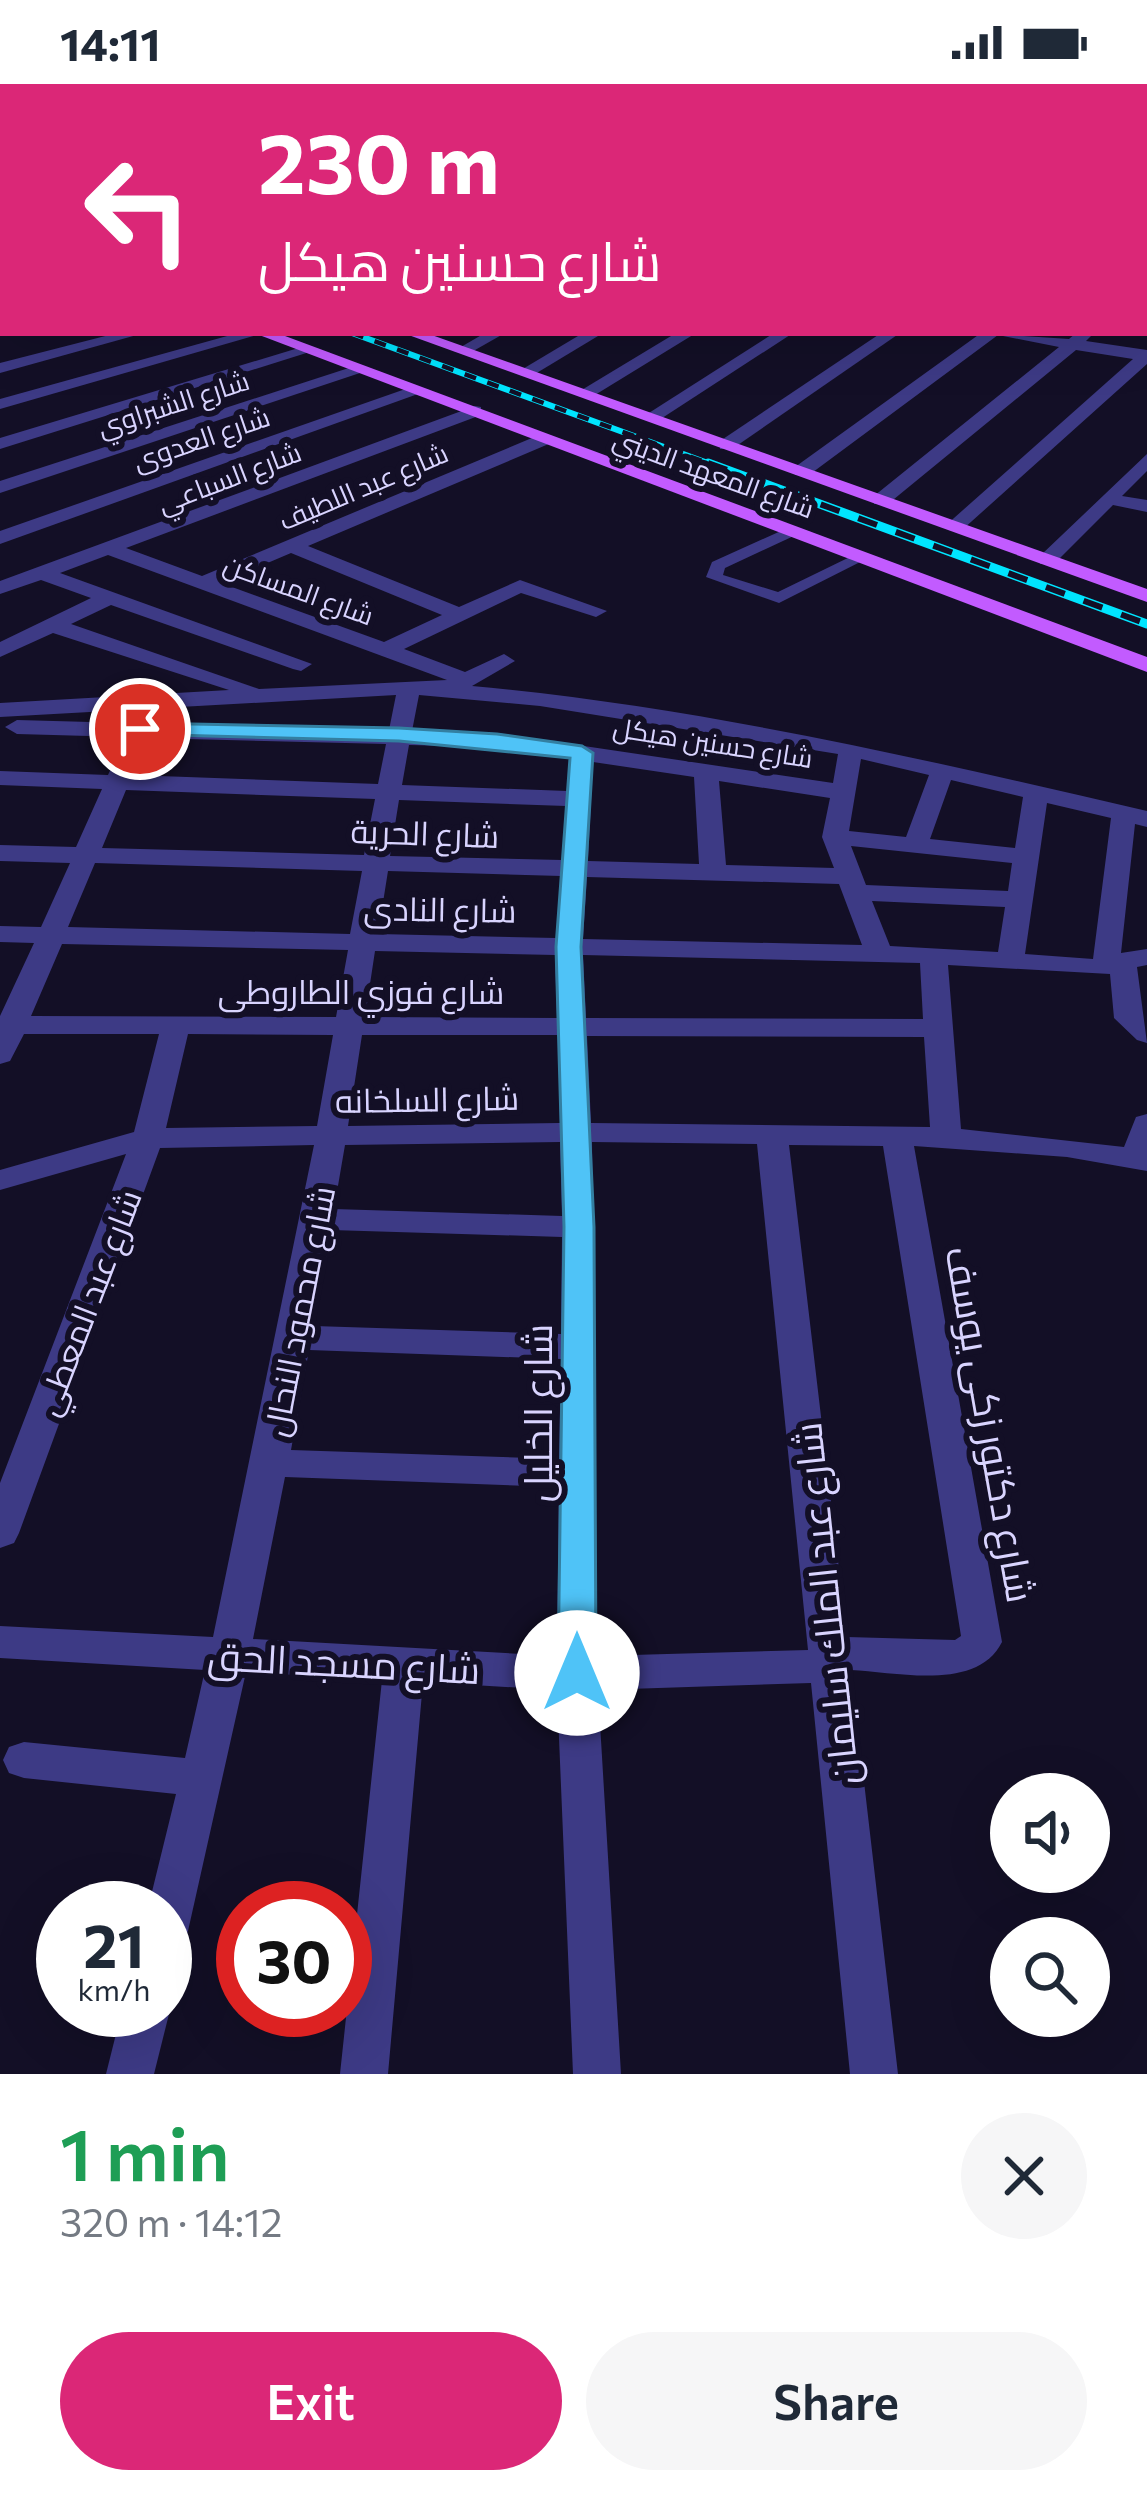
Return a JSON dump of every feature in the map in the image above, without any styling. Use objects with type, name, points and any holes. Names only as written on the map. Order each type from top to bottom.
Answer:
[{"type":"main road","name":"شارع المعهد الديني","points":[[269,336],[1147,665]]},
{"type":"main road","name":"شارع المعهد الديني","points":[[420,336],[1147,596]]},
{"type":"street","points":[[0,368],[124,336]]},
{"type":"street","points":[[0,404],[248,336]]},
{"type":"street","points":[[462,351],[491,336]]},
{"type":"street","points":[[524,373],[590,336]]},
{"type":"street","points":[[584,394],[683,336]]},
{"type":"street","points":[[650,418],[780,336]]},
{"type":"street","points":[[726,445],[888,336]]},
{"type":"street","points":[[802,471],[987,336]]},
{"type":"street","points":[[1042,336],[1079,339],[1146,355]]},
{"type":"street","points":[[881,500],[1079,339]]},
{"type":"street","points":[[0,444],[311,349]]},
{"type":"street","points":[[955,526],[1146,355]]},
{"type":"street","name":"شارع الشبراوي","points":[[0,488],[364,369]]},
{"type":"street","name":"شارع العدوى","points":[[0,538],[420,390]]},
{"type":"street","points":[[0,404],[242,501]]},
{"type":"street","name":"شارع السباعي","points":[[0,588],[46,575],[475,412]]},
{"type":"street","name":"شارع عبد اللطيف","points":[[203,583],[544,439]]},
{"type":"street","points":[[1048,560],[1144,467]]},
{"type":"street","points":[[1110,499],[1147,506]]},
{"type":"street","points":[[291,546],[459,614]]},
{"type":"street","name":"شارع المساكن","points":[[113,550],[386,650],[456,685]]},
{"type":"street","points":[[46,575],[301,664]]},
{"type":"street","points":[[386,650],[520,586],[596,611]]},
{"type":"street","points":[[173,620],[233,594]]},
{"type":"street","points":[[0,650],[110,598]]},
{"type":"street","points":[[52,625],[260,692]]},
{"type":"street","points":[[260,692],[350,637]]},
{"type":"street","points":[[456,685],[504,661]]},
{"type":"street","points":[[0,710],[260,692],[456,685],[851,749],[1135,816],[1125,961],[1137,996],[1131,1025],[1147,1034]]},
{"type":"street","name":"شارع محمود النحال","points":[[177,1881],[232,1654],[331,1135],[372,863],[409,687]]},
{"type":"street","name":"شارع حسنين هيكل","points":[[0,727],[497,740],[841,792]]},
{"type":"street","points":[[0,1055],[6,1024],[52,935],[140,729]]},
{"type":"street","points":[[851,749],[835,837],[879,954]]},
{"type":"street","name":"شارع الخليل","points":[[582,753],[569,947],[579,1227],[577,1673],[597,2074]]},
{"type":"street","points":[[915,845],[942,771]]},
{"type":"street","points":[[706,772],[713,872]]},
{"type":"street","points":[[0,778],[579,799]]},
{"type":"street","points":[[1010,962],[1036,793]]},
{"type":"street","points":[[835,837],[1026,857]]},
{"type":"street","name":"شارع الحرية","points":[[0,853],[713,872],[1019,900]]},
{"type":"street","name":"شارع النادى","points":[[0,934],[879,954],[1010,962],[1125,961]]},
{"type":"street","points":[[933,956],[946,1137]]},
{"type":"street","name":"شارع فوزي الطاروطى","points":[[6,1024],[938,1028]]},
{"type":"street","name":"شارع عبد المعطي","points":[[0,1533],[148,1138],[176,1025]]},
{"type":"street","points":[[1142,1159],[1147,1124]]},
{"type":"street","name":"شارع السلخانه","points":[[0,1180],[148,1138],[574,1132],[946,1137],[1142,1159]]},
{"type":"street","name":"شارع عبد الملك سليمان","points":[[772,1135],[874,2074]]},
{"type":"street","name":"شارع دكتور زكى يوسف","points":[[831,1660],[962,1657],[982,1642],[897,1136]]},
{"type":"street","points":[[315,1219],[579,1227]]},
{"type":"street","points":[[293,1337],[578,1346]]},
{"type":"street","points":[[269,1463],[578,1474]]},
{"type":"street","name":"شارع مسجد الحق","points":[[0,1642],[577,1673],[831,1660]]},
{"type":"street","points":[[364,2074],[404,1664]]},
{"type":"street","points":[[24,1760],[202,1778]]},
{"type":"street","points":[[130,2074],[139,2037]]},
{"type":"lane","points":[[791,531],[718,565],[714,578],[779,598],[862,557]]},
{"type":"railway","points":[[360,336],[716,466]]},
{"type":"railway","points":[[708,463],[1147,624]]},
{"type":"route","points":[[140,729],[399,734],[497,740],[582,753],[569,947],[579,1227],[577,1673]]}]
